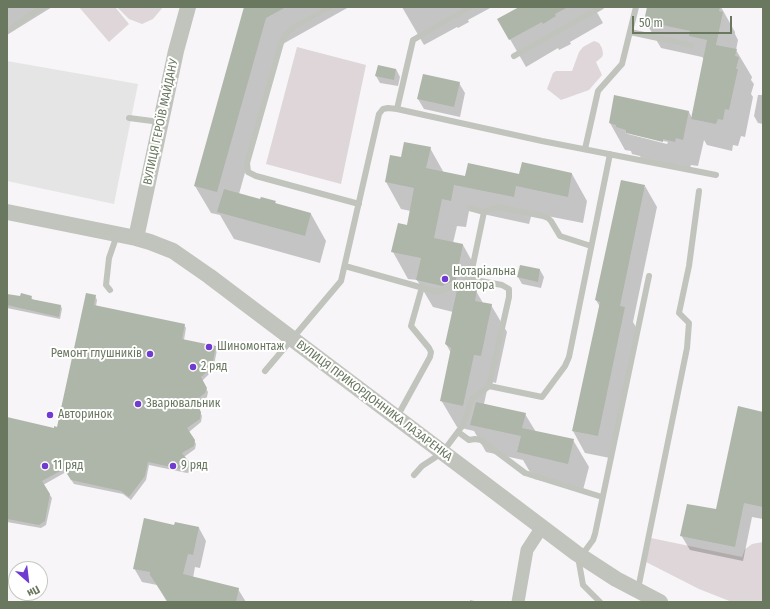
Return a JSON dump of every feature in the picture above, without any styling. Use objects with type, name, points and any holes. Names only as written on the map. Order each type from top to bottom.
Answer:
[{"type":"street","name":"ВУЛИЦЯ ГЕРОЇВ МАЙДАНУ","points":[[136,238],[160,122],[176,51],[188,7]]},
{"type":"street","name":"ВУЛИЦЯ ПРИКОРДОННИКА ЛАЗАРЕНКА","points":[[7,212],[136,238],[173,251],[209,276],[579,555],[638,591],[660,602]]},
{"type":"street","points":[[518,602],[527,550],[542,527]]},
{"type":"lane","points":[[7,31],[42,7]]},
{"type":"lane","points":[[330,7],[294,27],[286,34],[281,43],[247,163],[248,172],[256,176],[359,204]]},
{"type":"lane","points":[[397,109],[413,40],[470,7]]},
{"type":"lane","points":[[514,56],[601,7]]},
{"type":"lane","points":[[585,149],[598,91],[622,64],[636,7]]},
{"type":"lane","points":[[630,32],[691,45]]},
{"type":"lane","points":[[265,371],[341,281],[379,114],[383,109],[397,109],[716,175]]},
{"type":"lane","points":[[129,118],[160,122]]},
{"type":"lane","points":[[488,386],[542,397],[559,374],[568,357],[610,154]]},
{"type":"lane","points":[[638,591],[687,348],[690,323],[678,313],[689,266],[699,191]]},
{"type":"lane","points":[[470,278],[484,212],[490,208],[498,207],[543,216],[551,221],[560,236],[591,246]]},
{"type":"lane","points":[[470,208],[484,212]]},
{"type":"lane","points":[[110,290],[106,284],[109,258],[117,235]]},
{"type":"lane","points":[[345,266],[440,291],[470,278],[502,285],[509,289],[509,297],[488,386],[472,399],[463,425],[442,453],[422,466],[414,476]]},
{"type":"lane","points":[[600,602],[583,585],[579,555],[593,540],[649,276]]},
{"type":"lane","points":[[397,418],[430,357],[431,352],[411,326],[422,287]]},
{"type":"lane","points":[[458,432],[469,440],[481,440],[525,473],[602,497]]},
{"type":"shaded area","points":[[79,7],[115,7],[129,24],[109,42]]},
{"type":"shaded area","points":[[117,7],[163,7],[153,19],[142,24],[129,19]]},
{"type":"shaded area","points":[[594,41],[599,43],[602,48],[602,57],[596,62],[602,75],[589,90],[561,100],[547,89],[553,73],[556,71],[572,71],[579,52],[583,47]]},
{"type":"shaded area","points":[[297,47],[366,65],[341,184],[266,164]]},
{"type":"shaded area","points":[[7,61],[138,84],[114,204],[7,181]]},
{"type":"shaded area","points":[[651,538],[742,557],[745,549],[752,544],[763,542],[763,602],[732,602],[699,589],[646,562]]},
{"type":"building","points":[[244,7],[286,7],[266,18],[217,192],[194,186]]},
{"type":"building","points":[[519,7],[568,7],[555,14],[556,16],[543,24],[542,22],[509,40],[497,19]]},
{"type":"building","points":[[647,7],[720,7],[719,11],[723,12],[716,45],[737,49],[735,56],[739,57],[736,69],[738,69],[729,110],[725,109],[723,120],[718,119],[716,124],[691,119],[707,40],[689,36],[690,31],[644,21]]},
{"type":"building","points":[[378,65],[396,69],[394,80],[375,76]]},
{"type":"building","points":[[423,74],[460,82],[454,107],[417,99]]},
{"type":"building","points":[[614,95],[689,111],[683,140],[676,138],[675,142],[663,139],[663,142],[626,133],[626,130],[609,123]]},
{"type":"building","points":[[404,142],[431,147],[426,168],[465,176],[468,163],[519,174],[522,162],[572,173],[568,197],[516,186],[514,197],[454,185],[451,201],[442,199],[434,238],[463,244],[456,280],[442,286],[416,280],[421,258],[391,252],[398,223],[407,225],[414,188],[385,182],[390,155],[401,157]]},
{"type":"building","points":[[621,180],[645,185],[620,306],[625,307],[598,436],[572,431],[600,302],[595,300]]},
{"type":"building","points":[[224,189],[260,199],[261,197],[276,201],[275,203],[311,213],[305,236],[217,212]]},
{"type":"building","points":[[520,265],[540,269],[538,282],[517,277]]},
{"type":"building","points":[[465,286],[477,290],[475,301],[492,304],[481,356],[474,355],[463,406],[440,401],[451,348],[445,344],[457,290]]},
{"type":"building","points":[[21,293],[32,296],[31,299],[61,305],[59,317],[7,305],[7,294],[20,296]]},
{"type":"building","points":[[86,293],[96,295],[94,305],[185,324],[182,339],[216,346],[212,367],[201,377],[207,388],[205,393],[195,401],[201,412],[200,419],[187,428],[195,440],[194,446],[182,453],[190,463],[189,468],[185,470],[148,462],[145,476],[129,497],[121,491],[71,480],[64,469],[42,481],[50,494],[45,521],[39,525],[7,519],[7,417],[54,428],[54,426],[57,427]]},
{"type":"building","points":[[476,402],[526,413],[522,428],[574,439],[568,464],[517,452],[521,436],[470,425]]},
{"type":"building","points":[[738,406],[763,412],[763,507],[744,503],[735,547],[680,536],[687,504],[716,509]]},
{"type":"building","points":[[144,518],[174,525],[175,522],[199,527],[193,555],[188,554],[183,574],[239,588],[236,602],[168,602],[150,575],[150,572],[133,569]]},
{"type":"place","name":"Нотаріальна контора","points":[[445,279]]},
{"type":"place","name":"Шиномонтаж","points":[[209,347]]},
{"type":"place","name":"Ремонт глушників","points":[[150,354]]},
{"type":"place","name":"2 ряд","points":[[193,367]]},
{"type":"place","name":"Зварювальник","points":[[138,404]]},
{"type":"place","name":"Авторинок","points":[[50,415]]},
{"type":"place","name":"11 ряд","points":[[45,466]]},
{"type":"place","name":"9 ряд","points":[[173,466]]}]
